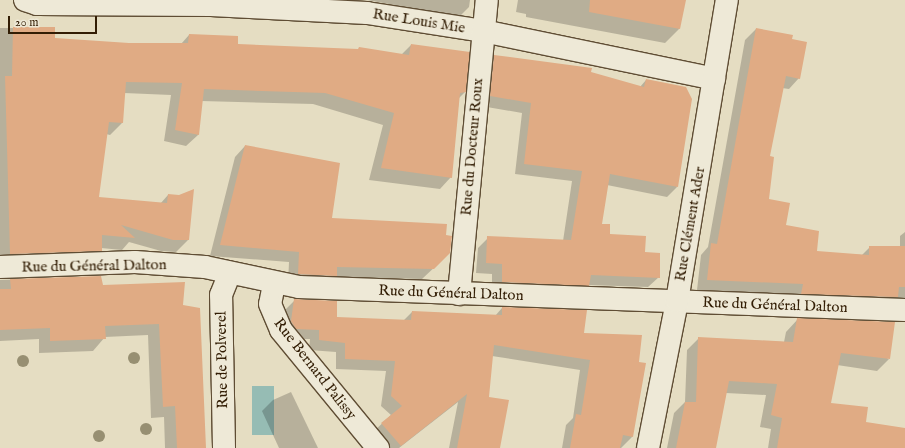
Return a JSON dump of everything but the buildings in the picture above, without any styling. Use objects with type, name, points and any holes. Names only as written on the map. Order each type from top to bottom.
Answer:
[{"type":"street","name":"Rue Louis Mie","points":[[25,0],[37,4],[211,5],[367,13],[484,31],[714,79]]},
{"type":"street","name":"Rue du Docteur Roux","points":[[459,294],[487,0]]},
{"type":"street","name":"Rue Clément Ader","points":[[648,448],[677,301],[727,0]]},
{"type":"street","name":"Rue du Général Dalton","points":[[0,267],[135,262],[205,267],[274,284],[299,288],[905,310]]},
{"type":"street","name":"Rue de Polverel","points":[[224,448],[221,295],[230,273]]},
{"type":"street","name":"Rue Bernard Palissy","points":[[274,284],[270,304],[281,330],[378,448]]},
{"type":"water","points":[[252,386],[274,386],[274,435],[252,435]]}]
